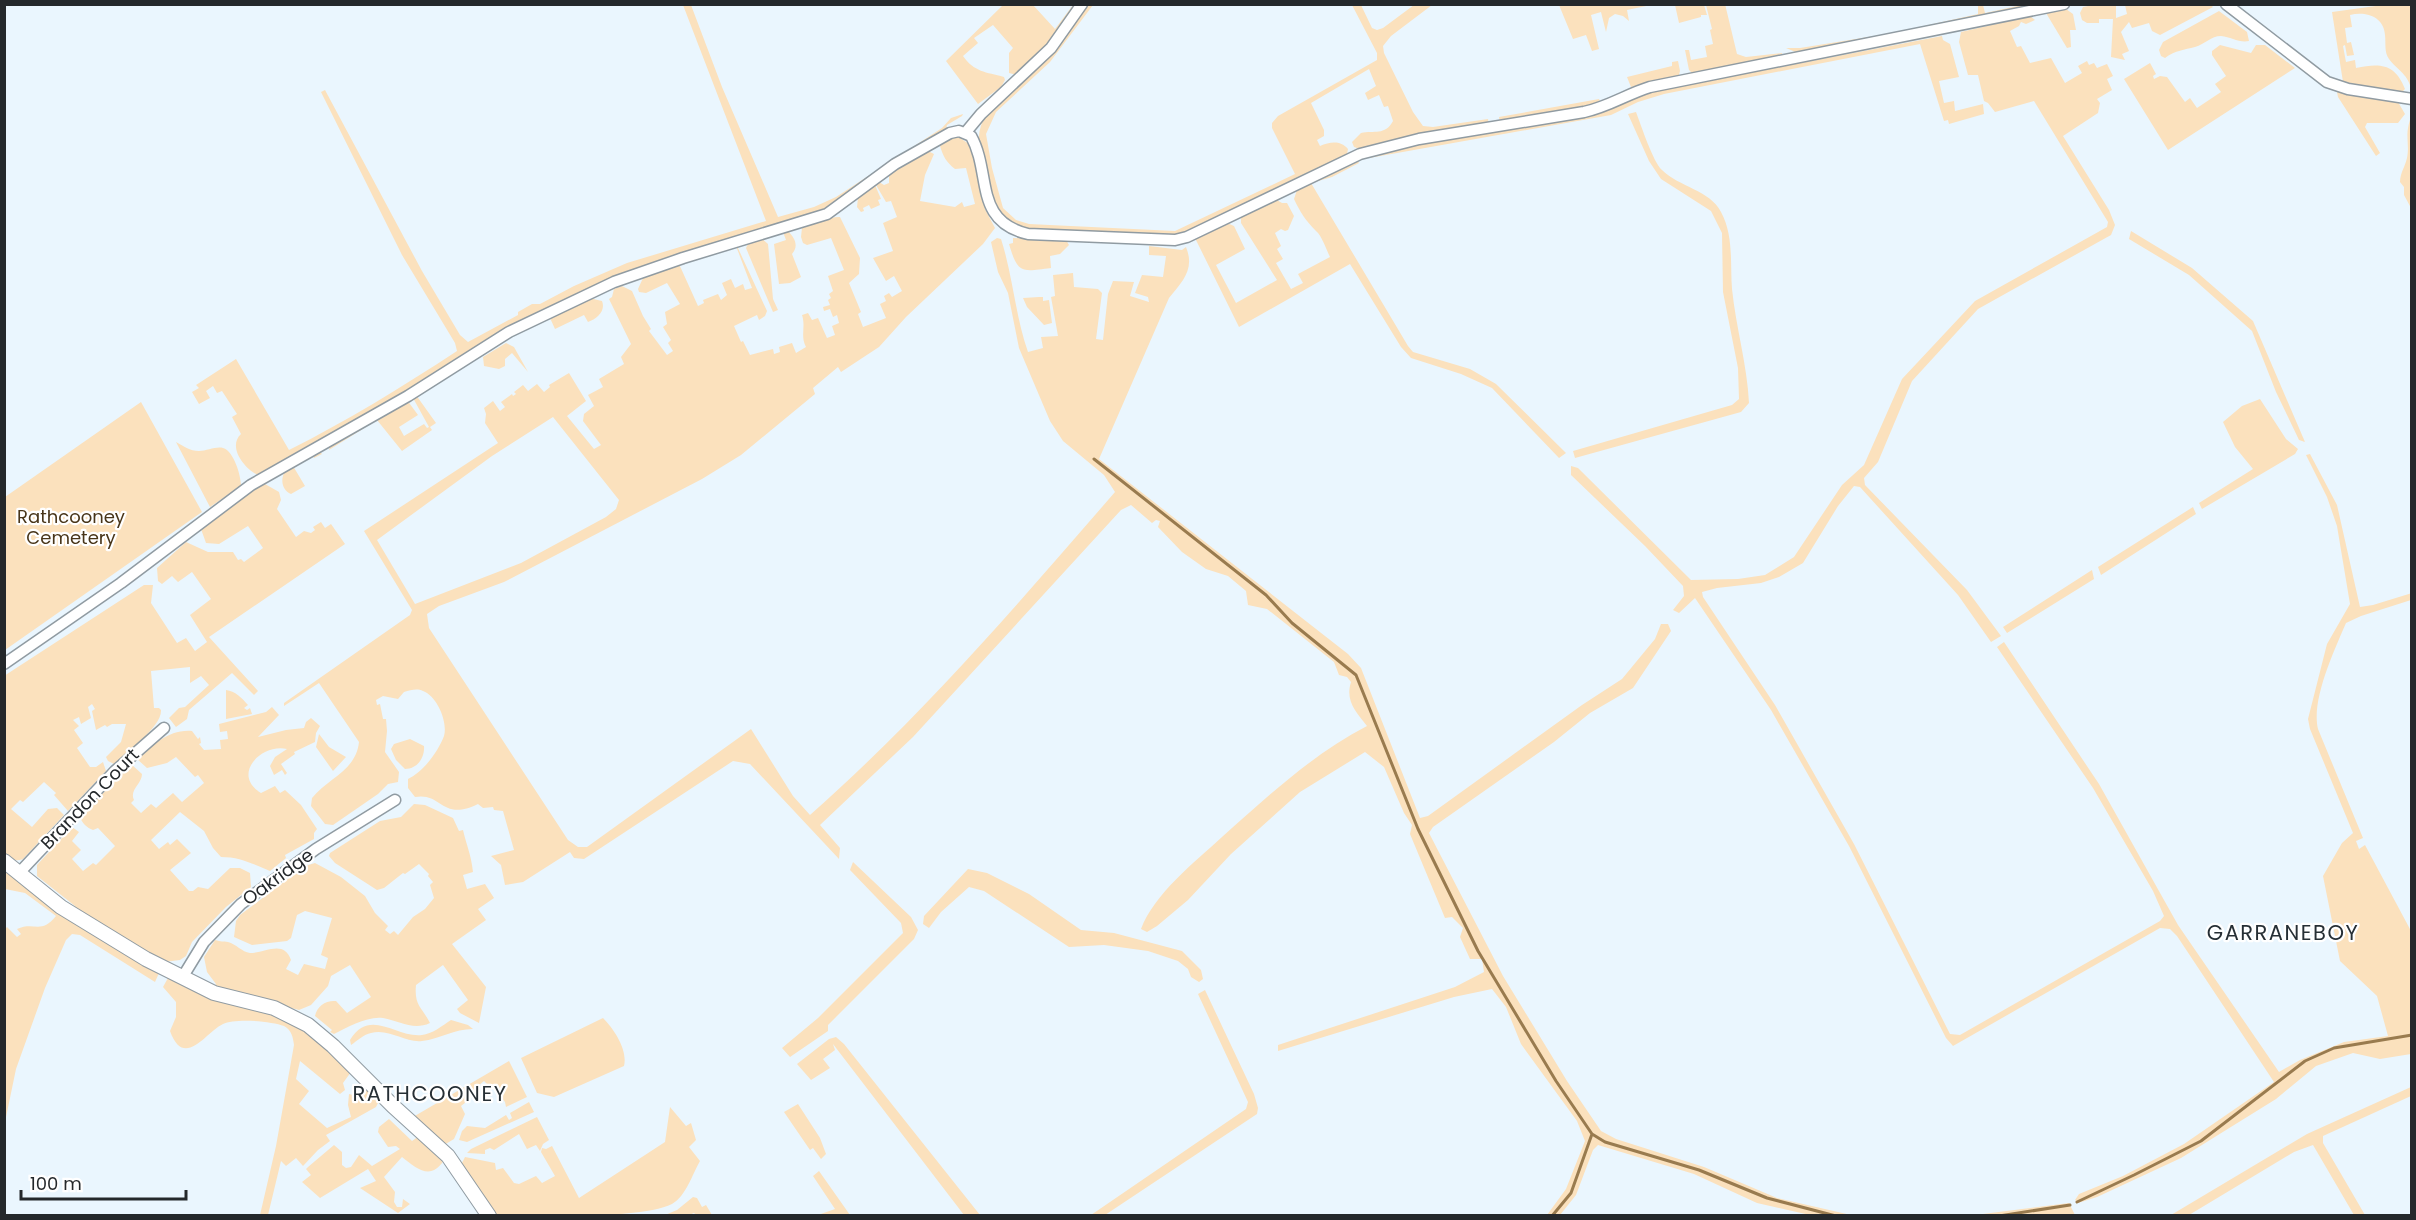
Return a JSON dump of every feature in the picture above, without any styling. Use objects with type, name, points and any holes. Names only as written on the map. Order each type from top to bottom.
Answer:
[{"type":"street","points":[[4,664],[121,583],[251,485],[400,401],[509,332],[614,282],[683,258],[827,214],[908,156],[950,133],[966,132],[981,114],[1051,48],[1082,4]]},
{"type":"street","points":[[966,132],[975,143],[995,216],[1010,229],[1028,234],[1175,240],[1187,237],[1359,154],[1419,139],[1584,112],[1607,106],[1627,95],[1650,87],[2064,4]]},
{"type":"street","points":[[2226,4],[2326,82],[2369,93],[2412,99]]},
{"type":"street","name":"Brandon Court","points":[[19,873],[115,771],[164,728]]},
{"type":"street","name":"Oakridge","points":[[182,978],[204,942],[241,904],[316,849],[395,800]]},
{"type":"street","points":[[4,861],[75,916],[146,959],[214,993],[282,1011],[318,1032],[448,1156],[489,1215]]},
{"type":"green space","points":[[1086,4],[1093,5],[1050,62],[996,112],[986,134],[1003,208],[1016,220],[1029,224],[1175,231],[1295,174],[1272,128],[1272,123],[1278,116],[1377,60],[1377,53],[1352,5],[1361,5],[1372,28],[1377,30],[1414,5],[1432,5],[1391,36],[1383,46],[1384,53],[1413,112],[1423,126],[1433,127],[1488,119],[1489,125],[1400,138],[1360,149],[1354,147],[1352,142],[1361,133],[1383,131],[1393,121],[1388,106],[1384,107],[1379,95],[1368,100],[1365,93],[1376,86],[1369,69],[1311,103],[1324,130],[1324,136],[1317,140],[1320,146],[1338,143],[1348,149],[1347,154],[1193,229],[1171,237],[1028,229],[1006,218],[996,206],[983,164],[979,143],[980,129],[983,118]]},
{"type":"green space","points":[[1725,4],[1737,54],[1746,57],[1782,54],[1694,75],[1689,70],[1685,50],[1689,50],[1691,60],[1707,57],[1705,46],[1713,44],[1706,5]]},
{"type":"green space","points":[[2098,4],[2116,5],[2116,18],[2127,14],[2125,5],[2210,4],[2213,7],[2160,35],[2152,31],[2149,23],[2132,28],[2129,22],[2121,32],[2129,51],[2122,54],[2125,60],[2111,57],[2113,19],[2099,19],[2099,23],[2087,23],[2082,20],[2080,13],[2083,7]]},
{"type":"green space","points":[[683,5],[691,5],[722,87],[778,217],[814,207],[836,197],[942,128],[951,118],[963,114],[947,125],[946,129],[826,209],[610,278],[556,304],[403,395],[258,475],[248,468],[237,451],[237,439],[241,434],[232,417],[237,414],[222,391],[217,393],[213,386],[206,391],[210,398],[199,404],[192,392],[199,388],[196,385],[236,359],[289,450],[374,403],[457,351],[455,343],[402,255],[321,92],[325,90],[422,271],[460,335],[468,342],[518,315],[518,312],[532,304],[540,304],[627,263],[766,221]]},
{"type":"green space","points":[[1003,5],[1033,5],[1055,29],[1073,5],[1078,5],[1040,55],[1017,75],[1009,73],[1009,53],[1013,48],[993,25],[974,38],[978,43],[963,56],[976,68],[1004,77],[1005,80],[1001,87],[978,104],[946,61]]},
{"type":"green space","points":[[1559,5],[1651,5],[1627,10],[1629,21],[1615,14],[1609,18],[1606,32],[1601,12],[1591,15],[1599,49],[1592,51],[1586,35],[1573,39]]},
{"type":"green space","points":[[1675,5],[1704,5],[1707,15],[1679,23]]},
{"type":"green space","points":[[1978,5],[1983,5],[1985,13],[2022,5],[2049,5],[1798,53],[1786,48],[1800,48],[1893,33],[1978,14]]},
{"type":"green space","points":[[2383,5],[2411,5],[2411,88],[2404,75],[2387,56],[2384,29],[2373,16],[2350,15],[2352,27],[2345,28],[2347,43],[2351,42],[2354,55],[2347,56],[2345,45],[2343,46],[2346,62],[2355,60],[2356,68],[2380,66],[2392,70],[2397,74],[2405,89],[2400,94],[2343,82],[2332,12]]},
{"type":"green space","points":[[2066,9],[2073,14],[2076,30],[2070,30],[2071,47],[2067,48],[2046,13]]},
{"type":"green space","points":[[2219,11],[2247,32],[2249,41],[2217,36],[2199,46],[2176,52],[2165,58],[2161,56],[2159,50],[2163,42]]},
{"type":"green space","points":[[2030,16],[2035,20],[2026,24],[2021,22],[2019,26],[2010,31],[2017,47],[2021,46],[2030,63],[2051,58],[2065,83],[2082,73],[2078,66],[2087,61],[2089,65],[2094,63],[2097,68],[2107,64],[2113,76],[2107,79],[2112,90],[2097,99],[2100,103],[2098,113],[2063,136],[2109,210],[2115,225],[2111,235],[1978,309],[1912,381],[1878,462],[1864,478],[1865,485],[1967,590],[2001,636],[1991,642],[1958,595],[1860,487],[1854,486],[1838,506],[1803,563],[1779,577],[1761,583],[1702,592],[1703,597],[1775,705],[1854,844],[1950,1034],[1960,1035],[2160,921],[2164,916],[2153,891],[2093,788],[1997,647],[2004,642],[2099,784],[2178,925],[2279,1072],[2300,1060],[2344,1042],[2388,1036],[2377,996],[2340,961],[2323,876],[2342,843],[2353,833],[2310,729],[2308,719],[2327,644],[2350,604],[2337,526],[2327,497],[2306,455],[2310,454],[2337,505],[2360,607],[2412,593],[2411,600],[2346,623],[2325,676],[2317,717],[2318,729],[2363,838],[2356,841],[2359,849],[2365,845],[2411,931],[2411,1054],[2380,1059],[2353,1053],[2316,1066],[2276,1099],[2181,1158],[2097,1197],[2078,1203],[2075,1200],[2079,1194],[2123,1176],[2184,1144],[2274,1082],[2177,936],[2170,929],[2160,928],[1953,1046],[1946,1038],[1849,846],[1771,710],[1695,598],[1679,613],[1673,610],[1684,596],[1683,586],[1571,475],[1571,466],[1578,468],[1691,580],[1738,579],[1765,575],[1794,557],[1842,485],[1864,465],[1902,379],[1975,301],[2107,227],[2108,222],[2034,101],[1995,112],[1984,101],[1978,75],[1968,75],[1959,42],[1961,32]]},
{"type":"green space","points":[[1942,36],[1943,40],[1950,44],[1959,77],[1939,81],[1944,103],[1954,101],[1955,111],[1983,104],[1984,114],[1949,124],[1948,120],[1944,121],[1920,44],[1664,94],[1638,102],[1611,115],[1369,158],[1369,154],[1383,151],[1570,119],[1609,110],[1639,94]]},
{"type":"green space","points":[[2220,45],[2251,53],[2256,45],[2265,45],[2295,68],[2168,150],[2124,79],[2150,63],[2156,74],[2153,76],[2154,79],[2160,76],[2167,77],[2185,102],[2190,98],[2197,108],[2221,92],[2215,84],[2226,76],[2212,55],[2212,51]]},
{"type":"green space","points":[[1678,61],[1680,71],[1678,78],[1631,87],[1627,77],[1672,66],[1672,62]]},
{"type":"green space","points":[[2337,92],[2398,102],[2405,114],[2398,123],[2367,123],[2365,127],[2380,153],[2376,156],[2338,97]]},
{"type":"green space","points":[[1599,99],[1601,104],[1500,123],[1499,117]]},
{"type":"green space","points":[[1636,112],[1651,152],[1662,170],[1710,199],[1725,221],[1730,240],[1732,289],[1749,403],[1741,412],[1575,458],[1573,451],[1732,405],[1739,399],[1738,368],[1723,292],[1722,233],[1711,211],[1661,179],[1649,161],[1628,114]]},
{"type":"green space","points":[[2411,117],[2412,208],[2404,195],[2404,187],[2400,182],[2407,158],[2408,129]]},
{"type":"green space","points":[[960,138],[972,146],[985,209],[995,228],[983,244],[906,317],[879,347],[841,372],[838,367],[813,388],[815,394],[741,455],[702,479],[504,582],[439,606],[427,614],[429,628],[568,840],[578,847],[587,847],[751,729],[793,796],[810,815],[851,778],[968,659],[1115,492],[1104,475],[1063,441],[1050,421],[1019,348],[1008,293],[998,272],[991,242],[997,238],[1001,239],[1028,352],[1043,348],[1041,337],[1058,336],[1051,297],[1055,296],[1053,275],[1073,273],[1074,287],[1098,289],[1102,293],[1096,339],[1103,340],[1108,294],[1113,281],[1134,282],[1130,296],[1149,302],[1148,297],[1135,293],[1142,275],[1163,277],[1166,256],[1149,255],[1149,246],[1182,250],[1186,247],[1189,262],[1186,274],[1169,298],[1099,459],[1348,654],[1361,668],[1420,818],[1428,816],[1582,705],[1622,679],[1655,639],[1661,624],[1668,624],[1671,631],[1633,688],[1590,713],[1554,742],[1433,827],[1429,833],[1503,976],[1567,1081],[1601,1131],[1616,1139],[1704,1167],[1777,1198],[1851,1215],[1810,1215],[1757,1203],[1694,1174],[1598,1145],[1593,1150],[1576,1195],[1560,1215],[1547,1215],[1566,1189],[1585,1141],[1577,1121],[1521,1044],[1506,1007],[1492,989],[1454,997],[1278,1051],[1278,1045],[1455,987],[1484,972],[1482,959],[1470,959],[1460,937],[1463,928],[1452,917],[1445,918],[1410,834],[1412,825],[1404,813],[1384,767],[1365,752],[1300,792],[1231,854],[1188,900],[1157,926],[1147,932],[1141,929],[1155,903],[1165,891],[1222,837],[1274,791],[1328,749],[1367,726],[1351,701],[1349,695],[1351,682],[1347,677],[1339,675],[1334,662],[1267,609],[1248,605],[1246,591],[1228,576],[1206,569],[1182,552],[1158,527],[1160,521],[1156,520],[1152,523],[1131,505],[1121,510],[913,737],[820,825],[840,848],[839,859],[750,764],[733,761],[584,859],[574,858],[570,852],[523,882],[505,885],[501,865],[491,856],[514,850],[503,811],[494,810],[493,807],[483,808],[478,804],[457,810],[431,799],[415,797],[408,788],[408,779],[419,772],[434,755],[445,730],[443,717],[433,698],[418,690],[404,692],[398,699],[383,696],[376,700],[377,705],[380,704],[383,719],[386,719],[385,752],[399,772],[398,782],[388,784],[378,794],[333,825],[325,824],[311,806],[312,798],[353,760],[359,742],[319,683],[284,706],[284,703],[410,615],[412,610],[364,531],[498,443],[485,423],[484,408],[493,401],[500,411],[505,407],[501,402],[512,394],[513,396],[516,394],[514,392],[523,385],[528,391],[537,384],[544,392],[550,387],[549,385],[569,373],[586,401],[567,416],[594,449],[601,445],[583,421],[584,414],[594,406],[588,395],[603,387],[599,379],[624,364],[621,357],[631,344],[609,299],[614,289],[622,286],[632,291],[651,329],[649,331],[667,355],[673,351],[668,343],[671,340],[663,327],[667,324],[665,312],[680,304],[667,283],[646,293],[639,292],[643,278],[679,264],[698,306],[704,303],[703,300],[718,294],[721,300],[727,295],[722,283],[731,279],[735,288],[743,284],[745,290],[752,288],[737,246],[767,311],[765,316],[759,320],[757,315],[734,326],[741,342],[743,341],[750,355],[773,349],[774,354],[780,352],[779,347],[792,343],[796,353],[806,347],[803,339],[802,315],[808,313],[812,320],[818,318],[827,338],[835,335],[832,326],[839,323],[837,315],[833,317],[830,309],[824,311],[823,307],[830,305],[829,294],[833,291],[828,276],[844,270],[831,238],[807,245],[803,243],[801,237],[802,228],[840,217],[860,258],[859,274],[849,283],[861,312],[858,314],[863,327],[886,318],[880,304],[886,301],[884,296],[889,293],[892,297],[902,291],[894,276],[886,281],[873,258],[893,251],[883,223],[897,217],[891,201],[886,202],[876,185],[879,182],[884,185],[889,183],[889,176],[892,172],[928,151],[934,154],[925,175],[920,201],[955,207],[962,202],[964,207],[975,204],[966,168],[955,169],[949,164],[940,146],[943,141]],"holes":[[[553,417],[619,500],[616,509],[606,517],[521,563],[415,604],[377,540],[492,456]]]},
{"type":"green space","points":[[1357,159],[1359,163],[1332,177],[1311,183],[1408,346],[1413,352],[1470,369],[1496,384],[1566,453],[1559,458],[1492,388],[1461,374],[1411,358],[1401,347],[1350,264],[1239,327],[1195,238],[1227,223],[1234,226],[1245,249],[1216,265],[1236,303],[1277,280],[1241,223],[1241,216],[1275,199],[1287,203],[1294,216],[1288,230],[1281,229],[1275,233],[1281,246],[1277,249],[1283,259],[1276,263],[1291,289],[1303,283],[1298,274],[1330,257],[1320,236],[1296,204],[1294,199],[1297,190]]},
{"type":"green space","points":[[875,185],[881,199],[878,200],[880,205],[871,209],[869,205],[861,212],[857,207],[858,198]]},
{"type":"green space","points":[[788,231],[795,242],[792,254],[801,277],[790,283],[779,284],[774,244],[786,240],[783,232]]},
{"type":"green space","points":[[2131,231],[2192,268],[2253,321],[2305,442],[2299,440],[2276,392],[2252,331],[2189,275],[2129,239]]},
{"type":"green space","points":[[761,238],[768,244],[773,299],[778,310],[773,312],[746,248],[749,242]]},
{"type":"green space","points":[[1013,238],[1066,240],[1069,245],[1060,254],[1050,256],[1051,268],[1027,270],[1018,266],[1015,261],[1009,244],[1013,243]]},
{"type":"green space","points":[[1043,297],[1043,301],[1049,300],[1052,323],[1044,325],[1027,307],[1023,298]]},
{"type":"green space","points":[[589,298],[602,301],[602,311],[595,319],[588,322],[584,315],[555,329],[550,318]]},
{"type":"green space","points":[[506,343],[514,347],[528,372],[512,353],[505,359],[505,366],[499,369],[484,366],[483,357]]},
{"type":"green space","points":[[416,395],[436,423],[430,427],[432,430],[402,451],[377,420],[329,450],[330,446],[407,400],[418,415],[399,427],[404,436],[424,424],[427,428],[429,427],[413,398]]},
{"type":"green space","points":[[2260,399],[2286,439],[2298,449],[2295,454],[2202,509],[2199,503],[2253,469],[2235,447],[2223,422],[2242,406]]},
{"type":"green space","name":"Rathcooney Cemetery","points":[[141,402],[202,512],[5,650],[5,497]]},
{"type":"green space","points":[[176,442],[196,451],[214,448],[227,450],[236,464],[241,486],[210,507]]},
{"type":"green space","points":[[314,453],[322,454],[314,458],[313,456],[293,466]]},
{"type":"green space","points":[[293,466],[305,486],[291,494],[284,487],[283,478],[285,471]]},
{"type":"green space","points":[[265,484],[279,492],[281,500],[277,509],[296,537],[304,531],[311,533],[315,530],[313,527],[321,522],[325,528],[331,524],[345,544],[209,637],[258,691],[254,695],[232,673],[189,710],[187,719],[176,727],[169,718],[209,685],[201,676],[190,683],[190,667],[151,671],[154,708],[161,710],[160,717],[150,731],[114,764],[106,757],[121,742],[126,724],[112,724],[107,727],[105,725],[96,730],[92,711],[95,709],[92,704],[88,707],[91,718],[81,724],[79,717],[73,720],[79,726],[74,730],[83,743],[77,748],[90,767],[96,767],[103,762],[106,771],[68,811],[54,795],[56,793],[44,782],[23,802],[20,800],[11,809],[32,827],[48,809],[57,808],[64,815],[23,859],[15,860],[9,857],[5,854],[4,676],[144,585],[153,585],[151,603],[177,643],[186,638],[195,651],[207,642],[190,615],[211,599],[192,572],[178,582],[172,576],[162,584],[158,581],[157,568],[186,542],[208,552],[233,552],[238,560],[241,559],[244,562],[263,548],[248,526],[219,544],[206,543],[201,529],[239,498]]},
{"type":"green space","points":[[2193,507],[2196,514],[2101,575],[2098,567]]},
{"type":"green space","points":[[2092,570],[2094,579],[2007,633],[2003,627]]},
{"type":"green space","points":[[226,690],[241,697],[248,705],[244,708],[247,710],[250,708],[252,714],[226,719]]},
{"type":"green space","points":[[272,707],[279,715],[258,737],[304,728],[306,722],[311,718],[320,726],[315,742],[294,752],[295,754],[281,764],[287,773],[285,775],[282,770],[274,775],[270,766],[275,757],[287,749],[277,748],[268,751],[253,762],[249,770],[249,778],[252,786],[261,793],[275,786],[280,793],[285,790],[301,805],[317,829],[314,839],[285,855],[286,858],[270,871],[252,863],[221,857],[204,831],[180,812],[151,840],[159,849],[168,842],[170,845],[177,839],[191,853],[170,870],[189,891],[198,887],[208,889],[230,868],[240,868],[250,873],[251,887],[226,907],[192,942],[186,956],[180,960],[164,962],[74,908],[75,906],[37,876],[37,865],[72,827],[79,832],[72,841],[81,850],[72,859],[83,871],[93,863],[96,865],[115,846],[98,828],[93,830],[87,827],[80,817],[131,764],[142,774],[134,790],[134,800],[131,803],[141,813],[151,804],[156,808],[173,793],[182,802],[204,783],[176,757],[167,763],[147,768],[137,759],[155,743],[169,735],[192,731],[198,739],[200,737],[201,743],[199,744],[204,750],[221,749],[220,740],[228,739],[227,731],[220,732],[219,724],[266,712]]},
{"type":"green space","points":[[319,734],[329,747],[346,757],[333,771],[316,747]]},
{"type":"green space","points":[[410,739],[424,746],[424,750],[422,759],[417,765],[405,769],[396,760],[391,749],[394,744]]},
{"type":"green space","points":[[414,804],[425,805],[453,818],[459,831],[463,830],[471,860],[473,872],[463,875],[467,889],[485,884],[494,898],[478,909],[486,920],[452,944],[486,987],[479,1023],[457,1009],[468,1000],[443,965],[416,985],[417,1002],[430,1023],[418,1026],[377,1018],[358,1023],[334,1034],[330,1032],[332,1030],[315,1016],[322,1004],[336,1001],[347,1013],[371,997],[350,965],[331,976],[328,986],[311,1005],[299,1010],[214,987],[216,984],[207,972],[204,957],[215,940],[231,943],[250,953],[274,949],[284,950],[291,960],[286,969],[298,975],[304,964],[325,969],[328,958],[321,955],[332,918],[305,911],[297,915],[291,938],[287,941],[252,945],[234,937],[236,921],[240,915],[305,866],[315,863],[341,877],[365,896],[375,913],[388,926],[385,930],[390,934],[394,931],[398,935],[413,917],[425,909],[434,898],[430,885],[433,882],[429,874],[419,864],[384,888],[377,890],[335,863],[329,856],[330,853],[380,821],[401,817]]},
{"type":"green space","points":[[853,862],[911,917],[918,930],[914,939],[828,1025],[828,1031],[790,1057],[782,1048],[818,1018],[903,933],[901,923],[850,870]]},
{"type":"green space","points":[[5,866],[159,973],[155,982],[80,935],[72,934],[66,940],[45,988],[16,1069],[5,1122],[5,929],[7,927],[17,937],[21,934],[17,929],[46,925],[56,916],[25,893],[5,889]]},
{"type":"green space","points":[[968,869],[987,873],[1029,894],[1081,930],[1114,933],[1182,951],[1201,970],[1203,979],[1199,982],[1191,977],[1188,969],[1178,961],[1148,951],[1104,945],[1069,947],[984,891],[969,887],[941,912],[929,928],[923,924],[924,916]]},
{"type":"green space","points":[[168,978],[193,990],[272,1012],[298,1023],[351,1072],[343,1083],[345,1090],[340,1094],[300,1061],[296,1079],[309,1091],[299,1104],[327,1128],[351,1117],[348,1105],[349,1094],[353,1095],[366,1088],[379,1101],[376,1107],[326,1135],[330,1141],[303,1166],[296,1158],[286,1166],[281,1161],[268,1215],[260,1215],[276,1146],[294,1045],[292,1034],[287,1028],[278,1024],[236,1021],[216,1028],[195,1045],[188,1048],[182,1047],[170,1031],[176,1017],[176,1002],[163,987]]},
{"type":"green space","points":[[1205,990],[1254,1094],[1258,1108],[1257,1114],[1105,1215],[1091,1215],[1246,1109],[1248,1102],[1198,994]]},
{"type":"green space","points":[[603,1018],[616,1034],[622,1047],[624,1066],[554,1097],[537,1093],[521,1058]]},
{"type":"green space","points":[[451,1020],[468,1025],[473,1029],[422,1041],[378,1032],[366,1035],[351,1045],[350,1040],[358,1030],[366,1026],[384,1026],[412,1035],[422,1035]]},
{"type":"green space","points":[[836,1037],[844,1044],[980,1215],[964,1215],[833,1044],[835,1050],[823,1059],[830,1068],[811,1080],[797,1064],[829,1039]]},
{"type":"green space","points":[[509,1061],[527,1097],[506,1107],[505,1102],[492,1086],[490,1087],[484,1081],[467,1095],[470,1099],[461,1106],[465,1114],[454,1139],[444,1145],[413,1117]]},
{"type":"green space","points":[[2411,1087],[2411,1096],[2323,1136],[2323,1143],[2365,1215],[2354,1215],[2313,1145],[2294,1152],[2189,1215],[2171,1215],[2307,1134]]},
{"type":"green space","points":[[529,1102],[534,1112],[467,1142],[459,1140],[462,1131],[467,1126],[485,1128],[506,1115],[509,1120],[512,1118],[510,1113]]},
{"type":"green space","points":[[798,1104],[820,1138],[826,1154],[821,1159],[813,1148],[810,1150],[784,1112]]},
{"type":"green space","points":[[670,1107],[686,1126],[691,1123],[696,1140],[689,1147],[700,1161],[681,1196],[672,1204],[657,1209],[587,1216],[494,1215],[461,1165],[465,1157],[495,1163],[496,1170],[503,1168],[514,1183],[519,1184],[536,1176],[542,1183],[555,1176],[541,1152],[542,1148],[552,1146],[579,1198],[665,1142]]},
{"type":"green space","points":[[537,1117],[549,1140],[543,1144],[540,1151],[536,1145],[527,1149],[519,1134],[494,1150],[490,1148],[485,1150],[485,1154],[467,1153],[471,1149]]},
{"type":"green space","points":[[389,1119],[412,1141],[419,1136],[444,1160],[434,1170],[424,1171],[402,1157],[384,1177],[395,1192],[394,1202],[397,1207],[402,1207],[403,1199],[410,1204],[398,1213],[360,1188],[376,1181],[368,1169],[320,1198],[302,1182],[311,1175],[306,1169],[334,1145],[342,1152],[342,1165],[346,1168],[351,1167],[359,1155],[372,1166],[400,1149],[396,1146],[388,1147],[378,1132],[379,1127]]},
{"type":"green space","points":[[819,1171],[850,1215],[818,1215],[835,1209],[813,1176]]},
{"type":"green space","points":[[693,1197],[697,1198],[702,1207],[706,1205],[712,1215],[694,1213],[665,1215],[677,1210]]},
{"type":"green space","points":[[2069,1203],[2075,1215],[1975,1215]]},
{"type":"waterway","points":[[1094,459],[1266,595],[1292,623],[1356,675],[1418,829],[1478,951],[1556,1081],[1592,1134],[1605,1142],[1699,1170],[1767,1198],[1836,1216]]},
{"type":"waterway","points":[[2077,1202],[2201,1141],[2305,1061],[2334,1048],[2412,1035]]},
{"type":"waterway","points":[[1552,1216],[1571,1193],[1592,1134]]},
{"type":"waterway","points":[[1999,1216],[2070,1205]]},
{"type":"district","name":"GARRANEBOY","points":[[2283,933]]},
{"type":"district","name":"RATHCOONEY","points":[[430,1094]]}]
